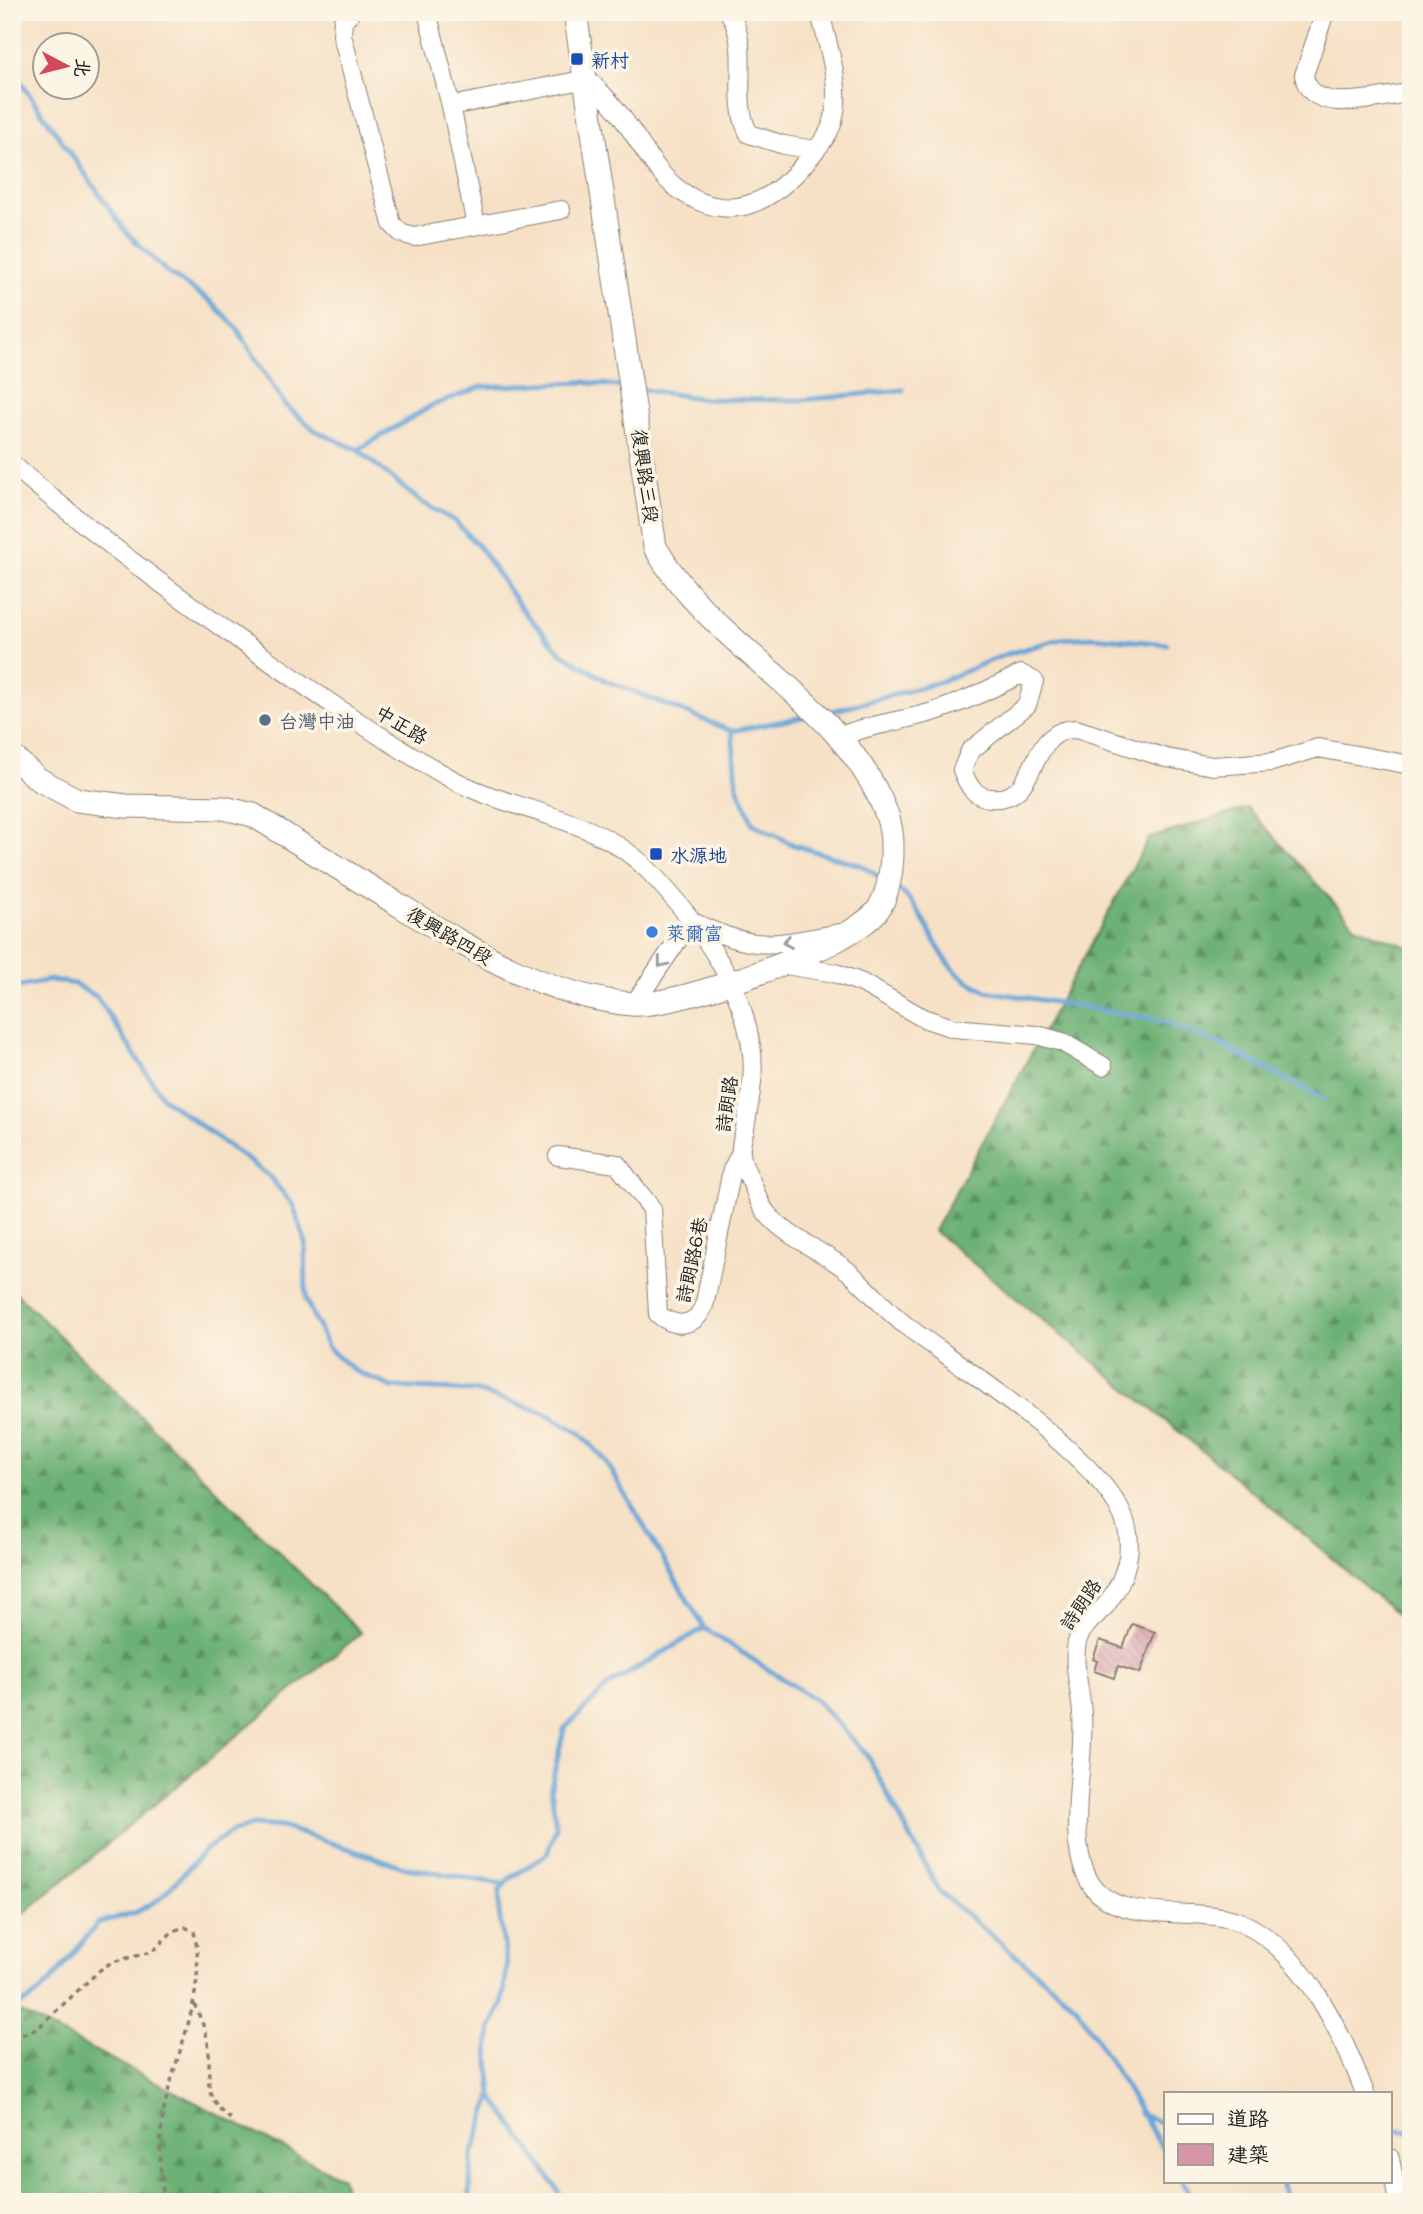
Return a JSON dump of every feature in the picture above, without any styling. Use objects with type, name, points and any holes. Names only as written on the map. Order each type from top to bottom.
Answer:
[{"type":"main road","name":"復興路三段","points":[[575,12],[655,547],[671,576],[840,736],[868,775],[888,818],[892,855],[886,888]]},
{"type":"main road","name":"復興路四段","points":[[12,757],[38,779],[77,800],[126,806],[224,808],[253,815],[426,922],[504,965],[578,995],[634,1004],[665,1002],[814,953],[855,930],[877,911],[886,888]]},
{"type":"street","points":[[351,12],[343,21],[342,35],[391,224],[401,233],[414,237],[561,209]]},
{"type":"street","points":[[427,12],[451,106],[476,225]]},
{"type":"street","points":[[729,12],[740,41],[740,108],[749,134],[773,142],[815,150]]},
{"type":"street","points":[[451,106],[587,79],[611,102],[668,180],[703,204],[731,208],[750,206],[771,196],[815,150],[831,127],[836,95],[820,12]]},
{"type":"street","points":[[1325,12],[1304,75],[1306,85],[1313,94],[1330,100],[1353,101],[1411,93]]},
{"type":"street","name":"中正路","points":[[12,464],[84,527],[339,710],[455,781],[615,841],[650,872],[691,921],[732,980]]},
{"type":"street","points":[[840,736],[889,720],[933,712],[981,695],[1021,674],[1034,681],[1027,705],[970,751],[962,770],[976,795],[992,799],[1009,796],[1022,787],[1049,739],[1063,730],[1076,729],[1166,758],[1213,766],[1272,762],[1318,747],[1411,765]]},
{"type":"street","points":[[634,1004],[691,921],[728,940],[755,945],[855,930]]},
{"type":"street","points":[[779,964],[835,973],[862,983],[923,1018],[953,1028],[1037,1035],[1062,1042],[1103,1066]]},
{"type":"street","name":"詩朗路","points":[[732,980],[751,1044],[753,1078],[740,1154],[763,1211],[788,1234],[844,1268],[905,1325],[967,1367],[1061,1444],[1106,1489],[1123,1516],[1130,1549],[1125,1573],[1109,1600],[1077,1641],[1076,1664],[1083,1717],[1078,1833],[1081,1864],[1092,1889],[1113,1903],[1139,1910],[1215,1916],[1240,1922],[1273,1942],[1298,1970],[1342,2035],[1365,2092]]},
{"type":"street","name":"詩朗路6巷","points":[[558,1156],[617,1164],[635,1191],[646,1197],[652,1209],[658,1314],[667,1322],[692,1323],[701,1317],[705,1303],[732,1170],[740,1154]]},
{"type":"street","points":[[1392,2169],[1398,2202]]},
{"type":"path","points":[[12,2033],[24,2034],[37,2029],[112,1962],[152,1952],[173,1931],[185,1927],[194,1932],[198,1966],[194,2002],[164,2107],[160,2171],[164,2202]]},
{"type":"path","points":[[194,2002],[206,2031],[209,2092],[215,2107],[232,2120]]},
{"type":"green space","points":[[1248,808],[1355,926],[1411,948],[1411,1626],[1294,1526],[934,1231],[1149,838]]},
{"type":"green space","points":[[12,1289],[361,1633],[12,1923]]},
{"type":"green space","points":[[12,2008],[342,2178],[349,2202],[12,2202]]},
{"type":"building","points":[[1132,1624],[1155,1632],[1140,1673],[1118,1666],[1114,1678],[1094,1671],[1097,1661],[1093,1659],[1100,1640],[1123,1648]]},
{"type":"waterway","points":[[12,70],[126,232],[168,273],[210,301],[236,327],[285,405],[316,431],[358,450],[421,502],[455,521],[480,548],[521,608],[560,652],[607,681],[732,731],[737,786],[753,824],[794,845],[863,866],[882,879]]},
{"type":"waterway","points":[[358,450],[431,406],[481,387],[583,382],[625,387]]},
{"type":"waterway","points":[[638,389],[705,399],[802,400],[903,390]]},
{"type":"waterway","points":[[825,713],[937,683],[1004,655],[1060,639],[1094,637],[1167,644]]},
{"type":"waterway","points":[[732,731],[808,716]]},
{"type":"waterway","points":[[894,886],[914,906],[952,967],[965,979],[986,991],[1156,1019],[1220,1044],[1324,1099]]},
{"type":"waterway","points":[[12,988],[51,980],[74,984],[97,997],[163,1098],[268,1175],[293,1205],[305,1241],[306,1300],[328,1348],[355,1371],[392,1387],[475,1391],[543,1412],[580,1433],[605,1460],[704,1628],[817,1701],[867,1755],[939,1891],[1077,2007],[1164,2151]]},
{"type":"waterway","points":[[469,2202],[472,2155],[492,2096],[488,2050],[491,2027],[502,2005],[507,1965],[499,1912],[500,1890],[509,1879],[547,1854],[556,1828],[551,1787],[564,1729],[609,1685],[704,1628]]},
{"type":"waterway","points":[[12,2008],[30,2000],[50,1982],[98,1923],[137,1912],[161,1898],[205,1850],[230,1833],[253,1825],[282,1827],[407,1868],[503,1884]]},
{"type":"waterway","points":[[492,2096],[556,2187],[563,2202]]},
{"type":"waterway","points":[[1140,2114],[1164,2124]]},
{"type":"waterway","points":[[1392,2130],[1411,2131]]},
{"type":"waterway","points":[[1183,2182],[1196,2202]]},
{"type":"waterway","points":[[1281,2182],[1286,2202]]},
{"type":"place","name":"新村","points":[[577,59]]},
{"type":"place","name":"台灣中油","points":[[265,720]]},
{"type":"place","name":"水源地","points":[[656,854]]},
{"type":"place","name":"萊爾富","points":[[652,932]]}]
